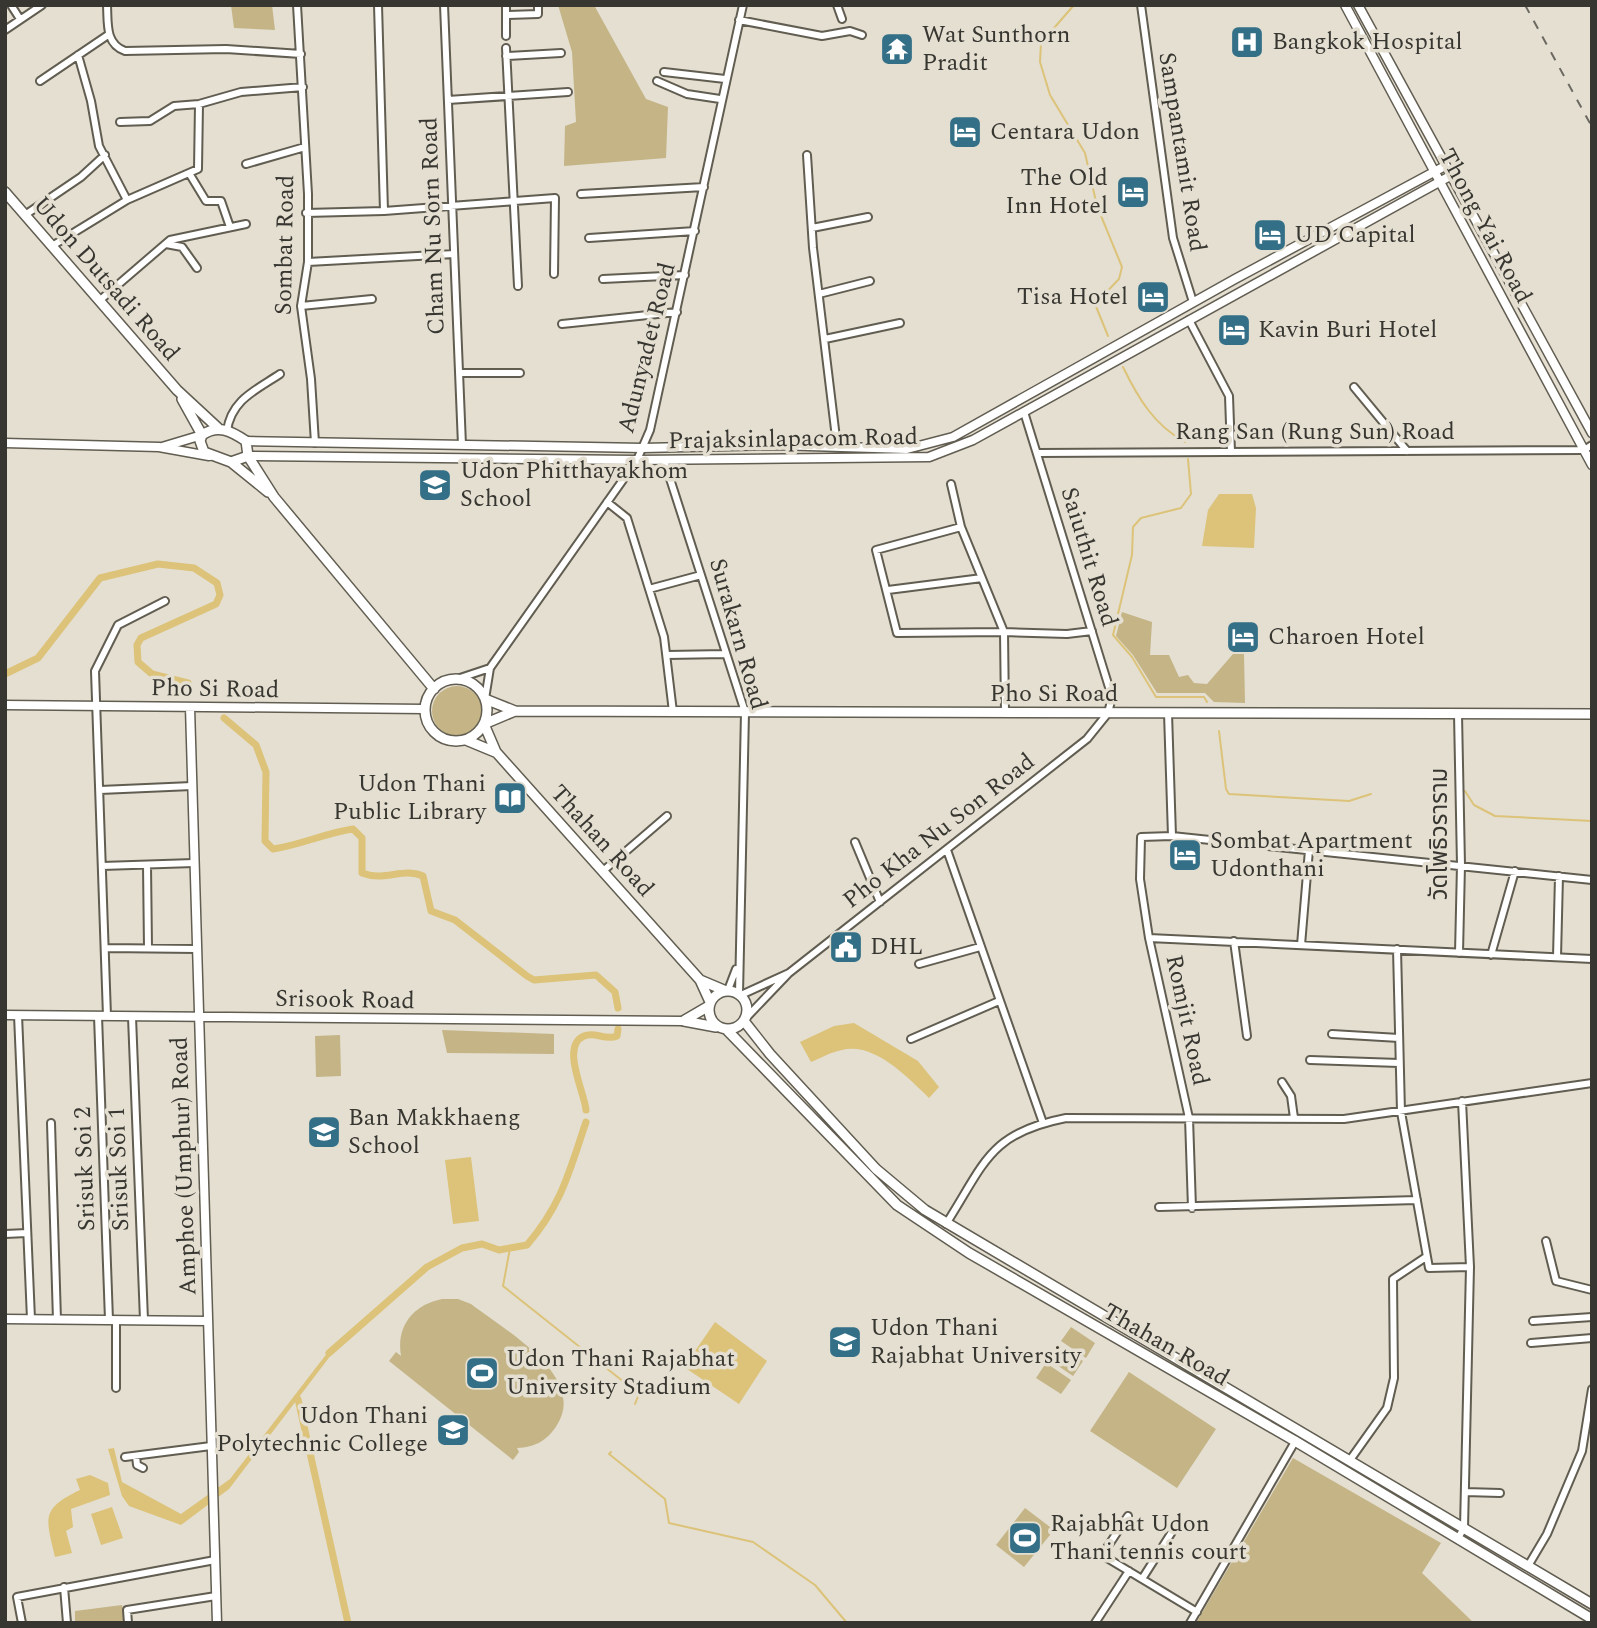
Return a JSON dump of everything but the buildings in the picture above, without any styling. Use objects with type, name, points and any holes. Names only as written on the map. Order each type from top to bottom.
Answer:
[{"type":"main road","name":"Udon Dutsadi Road","points":[[5,192],[177,390],[223,429],[246,441]]},
{"type":"main road","name":"Udon Dutsadi Road","points":[[177,390],[202,435],[202,448],[209,456]]},
{"type":"main road","points":[[202,435],[223,429]]},
{"type":"main road","points":[[246,441],[248,456],[274,497],[434,689]]},
{"type":"main road","points":[[209,456],[232,462],[274,497]]},
{"type":"main road","points":[[232,462],[248,456]]},
{"type":"main road","points":[[466,740],[479,732],[484,724],[487,715],[485,699],[476,686],[457,680],[444,682],[434,689],[425,709],[427,722],[435,734],[447,740],[466,740],[496,752]]},
{"type":"main road","name":"Pho Si Road","points":[[485,699],[515,711],[1592,714]]},
{"type":"main road","name":"Pho Si Road","points":[[484,724],[515,711]]},
{"type":"main road","name":"Thahan Road","points":[[484,724],[496,752],[700,980],[709,1004]]},
{"type":"main road","name":"Thahan Road","points":[[700,980],[727,990]]},
{"type":"main road","points":[[727,990],[740,995],[746,1004],[744,1020],[738,1027],[723,1028],[684,1021],[709,1004],[716,994],[727,990]]},
{"type":"main road","points":[[709,1004],[709,1016],[723,1028]]},
{"type":"main road","name":"Thahan Road","points":[[744,1020],[759,1043],[876,1169],[906,1196],[946,1224],[1592,1604]]},
{"type":"main road","name":"Thahan Road","points":[[723,1028],[868,1176],[907,1212],[969,1253],[1295,1441],[1592,1619]]},
{"type":"street","points":[[11,5],[20,19]]},
{"type":"street","points":[[5,30],[42,5]]},
{"type":"street","points":[[107,5],[108,35],[117,48],[125,51],[226,49],[301,54]]},
{"type":"street","name":"Sombat Road","points":[[297,5],[303,87],[308,262],[301,306],[311,379],[315,443]]},
{"type":"street","points":[[378,5],[384,211]]},
{"type":"street","name":"Cham Nu Sorn Road","points":[[444,5],[461,445]]},
{"type":"street","points":[[506,5],[506,36]]},
{"type":"street","points":[[506,15],[538,14],[538,5]]},
{"type":"street","name":"Adunyadet Road","points":[[485,699],[490,668],[638,460],[643,448],[677,312],[705,187],[720,99],[743,5]]},
{"type":"street","points":[[837,5],[842,19]]},
{"type":"street","name":"Sampantamit Road","points":[[1141,5],[1172,238],[1193,302]]},
{"type":"street","name":"Thong Yai Road","points":[[1345,5],[1434,172],[1588,448],[1592,465]]},
{"type":"street","name":"Thong Yai Road","points":[[1358,5],[1592,433]]},
{"type":"street","points":[[739,20],[822,36],[850,31],[862,35]]},
{"type":"street","points":[[40,81],[108,35]]},
{"type":"street","points":[[518,286],[506,52],[561,53]]},
{"type":"street","points":[[78,55],[91,101],[93,127],[127,200]]},
{"type":"street","points":[[664,72],[725,79]]},
{"type":"street","points":[[657,81],[687,94],[720,99]]},
{"type":"street","points":[[120,122],[150,121],[174,106],[200,104],[241,92],[303,87]]},
{"type":"street","points":[[447,100],[568,92]]},
{"type":"street","points":[[52,246],[127,200],[189,173],[200,165],[197,143],[200,104]]},
{"type":"street","points":[[246,164],[305,147]]},
{"type":"street","points":[[25,215],[81,177],[105,155]]},
{"type":"street","points":[[807,155],[812,228],[838,458]]},
{"type":"street","name":"Prajaksinlapacom Road","points":[[246,441],[643,448],[837,446],[907,449],[929,446],[953,438],[1193,302],[1445,166]]},
{"type":"street","points":[[189,173],[206,201],[221,201],[230,227]]},
{"type":"street","name":"Prajaksinlapacom Road","points":[[248,456],[638,460],[929,457],[973,440],[1450,176]]},
{"type":"street","points":[[581,194],[705,187]]},
{"type":"street","points":[[306,213],[384,211],[555,198],[554,274]]},
{"type":"street","points":[[812,228],[868,217]]},
{"type":"street","points":[[99,301],[166,244],[185,235],[246,224]]},
{"type":"street","points":[[589,238],[695,232]]},
{"type":"street","points":[[1321,232],[1326,243]]},
{"type":"street","points":[[1300,243],[1306,255]]},
{"type":"street","points":[[166,244],[182,247],[197,268]]},
{"type":"street","points":[[308,262],[454,254]]},
{"type":"street","points":[[603,279],[685,275]]},
{"type":"street","points":[[819,293],[870,281]]},
{"type":"street","points":[[301,306],[372,299]]},
{"type":"street","points":[[1193,302],[1200,314]]},
{"type":"street","points":[[562,324],[677,312]]},
{"type":"street","points":[[1189,320],[1229,396],[1231,452]]},
{"type":"street","points":[[825,339],[900,323]]},
{"type":"street","points":[[1100,355],[1105,366]]},
{"type":"street","points":[[458,373],[520,373]]},
{"type":"street","points":[[223,429],[237,403],[280,374]]},
{"type":"street","points":[[1354,387],[1407,451]]},
{"type":"street","points":[[1021,400],[1024,412]]},
{"type":"street","name":"Saiuthit Road","points":[[1024,412],[1112,697],[1108,713]]},
{"type":"street","points":[[159,447],[202,435]]},
{"type":"street","points":[[5,443],[159,447],[209,456]]},
{"type":"street","points":[[314,457],[315,443]]},
{"type":"street","points":[[461,445],[466,458]]},
{"type":"street","points":[[664,448],[664,460]]},
{"type":"street","name":"Rang San (Rung Sun) Road","points":[[1037,453],[1588,448]]},
{"type":"street","name":"Surakarn Road","points":[[664,460],[745,712],[738,962],[727,990]]},
{"type":"street","points":[[951,484],[961,527],[1004,632],[1005,713]]},
{"type":"street","points":[[607,502],[628,518],[667,655],[673,712]]},
{"type":"street","points":[[961,527],[876,550],[897,634],[1067,634],[1091,631]]},
{"type":"street","points":[[649,589],[701,575]]},
{"type":"street","points":[[888,590],[982,578]]},
{"type":"street","name":"Srisuk Soi 2","points":[[116,1388],[103,1016],[105,948],[95,671],[114,630],[129,617],[165,601]]},
{"type":"street","points":[[667,655],[726,654]]},
{"type":"street","points":[[457,680],[490,668]]},
{"type":"street","name":"Pho Si Road","points":[[5,705],[425,709]]},
{"type":"street","name":"Amphoe (Umphur) Road","points":[[190,708],[217,1623]]},
{"type":"street","name":"Pho Kha Nu Son Road","points":[[789,973],[1087,739],[1108,713]]},
{"type":"street","points":[[1168,713],[1172,836],[1592,880]]},
{"type":"street","name":"วัดโพธิวราราม","points":[[1458,714],[1461,865],[1459,953]]},
{"type":"street","points":[[100,790],[192,786]]},
{"type":"street","points":[[603,871],[667,816]]},
{"type":"street","name":"Romjit Road","points":[[1172,836],[1145,835],[1138,841],[1149,937],[1189,1118],[1192,1208]]},
{"type":"street","points":[[855,842],[880,902]]},
{"type":"street","points":[[947,850],[1043,1123]]},
{"type":"street","points":[[1301,945],[1308,850]]},
{"type":"street","points":[[102,866],[194,863]]},
{"type":"street","points":[[147,865],[148,948]]},
{"type":"street","points":[[1490,955],[1515,871]]},
{"type":"street","points":[[1556,957],[1559,876]]},
{"type":"street","points":[[1149,937],[1592,959]]},
{"type":"street","points":[[1234,942],[1247,1036]]},
{"type":"street","points":[[919,964],[980,947]]},
{"type":"street","points":[[105,948],[197,948]]},
{"type":"street","points":[[1396,949],[1401,1112],[1426,1257],[1429,1268],[1470,1267]]},
{"type":"street","points":[[738,962],[740,995],[789,973]]},
{"type":"street","points":[[744,1020],[789,973]]},
{"type":"street","points":[[911,1040],[999,1001]]},
{"type":"street","name":"Srisook Road","points":[[5,1015],[684,1021]]},
{"type":"street","points":[[19,1015],[31,1319]]},
{"type":"street","name":"Srisuk Soi 1","points":[[132,1017],[144,1320]]},
{"type":"street","points":[[1332,1034],[1399,1038]]},
{"type":"street","points":[[1311,1060],[1399,1063]]},
{"type":"street","points":[[1282,1082],[1291,1096],[1294,1118]]},
{"type":"street","points":[[946,1224],[992,1150],[1018,1132],[1043,1123],[1066,1118],[1344,1119],[1592,1083]]},
{"type":"street","points":[[1458,1538],[1464,1528],[1470,1267],[1462,1101]]},
{"type":"street","points":[[51,1123],[57,1320]]},
{"type":"street","points":[[1159,1207],[1417,1200]]},
{"type":"street","points":[[5,1234],[27,1233]]},
{"type":"street","points":[[1546,1241],[1556,1281],[1592,1290]]},
{"type":"street","points":[[1350,1460],[1387,1408],[1394,1378],[1392,1279],[1426,1257]]},
{"type":"street","points":[[1533,1321],[1592,1317]]},
{"type":"street","points":[[5,1319],[208,1321]]},
{"type":"street","points":[[1531,1343],[1592,1338]]},
{"type":"street","points":[[1528,1566],[1546,1534],[1582,1451],[1592,1389]]},
{"type":"street","points":[[1190,1623],[1301,1431]]},
{"type":"street","points":[[125,1457],[211,1446]]},
{"type":"street","points":[[136,1456],[137,1465],[143,1468]]},
{"type":"street","points":[[1465,1492],[1500,1493]]},
{"type":"street","points":[[1128,1516],[1102,1555],[1197,1612]]},
{"type":"street","points":[[1142,1579],[1177,1524]]},
{"type":"street","points":[[22,1623],[17,1597],[215,1560]]},
{"type":"street","points":[[1095,1623],[1129,1571]]},
{"type":"street","points":[[65,1587],[67,1623]]},
{"type":"street","points":[[128,1623],[127,1610],[216,1596]]},
{"type":"shaded area","points":[[231,5],[272,5],[275,30],[234,28]]},
{"type":"shaded area","points":[[558,5],[594,5],[646,99],[668,107],[666,158],[564,166],[565,126],[576,122],[572,52]]},
{"type":"shaded area","points":[[1219,494],[1252,494],[1256,508],[1254,548],[1202,546],[1208,510]]},
{"type":"shaded area","points":[[1122,612],[1152,622],[1150,655],[1169,655],[1179,677],[1188,675],[1194,683],[1207,684],[1233,654],[1244,654],[1245,703],[1214,702],[1205,693],[1157,693],[1133,655],[1116,636]]},
{"type":"shaded area","points":[[457,686],[474,694],[482,711],[474,728],[457,736],[440,728],[432,711],[440,694]]},
{"type":"shaded area","points":[[854,1023],[918,1061],[939,1087],[929,1098],[890,1064],[867,1051],[842,1050],[811,1062],[800,1042],[834,1026]]},
{"type":"shaded area","points":[[442,1030],[554,1034],[554,1054],[447,1053]]},
{"type":"shaded area","points":[[340,1035],[341,1076],[316,1077],[315,1036]]},
{"type":"shaded area","points":[[471,1157],[479,1221],[453,1224],[445,1160]]},
{"type":"shaded area","points":[[442,1299],[458,1299],[471,1304],[520,1340],[552,1372],[561,1389],[564,1407],[557,1425],[540,1442],[517,1448],[519,1452],[513,1460],[389,1361],[396,1352],[401,1356],[401,1335],[409,1318],[423,1306]]},
{"type":"shaded area","points":[[715,1322],[767,1361],[739,1404],[684,1367]]},
{"type":"shaded area","points":[[1071,1327],[1095,1343],[1086,1358],[1061,1341]]},
{"type":"shaded area","points":[[1058,1345],[1083,1361],[1073,1376],[1048,1359]]},
{"type":"shaded area","points":[[328,1352],[331,1355],[229,1489],[181,1525],[129,1506],[122,1496],[108,1449],[114,1448],[122,1482],[181,1514],[230,1479]]},
{"type":"shaded area","points":[[1046,1363],[1071,1380],[1061,1394],[1036,1378]]},
{"type":"shaded area","points":[[1129,1372],[1216,1429],[1177,1488],[1090,1431]]},
{"type":"shaded area","points":[[1293,1458],[1441,1543],[1422,1573],[1474,1623],[1196,1623]]},
{"type":"shaded area","points":[[90,1475],[108,1483],[110,1495],[71,1509],[73,1527],[66,1531],[72,1553],[55,1557],[49,1533],[49,1516],[58,1503],[80,1490],[76,1479]]},
{"type":"shaded area","points":[[112,1507],[123,1538],[101,1545],[91,1514]]},
{"type":"shaded area","name":"Rajabhat Udon Thani tennis court","points":[[1025,1508],[1054,1530],[1024,1567],[996,1545]]},
{"type":"shaded area","points":[[122,1605],[124,1623],[75,1623],[75,1611]]},
{"type":"waterway","points":[[1074,5],[1041,43],[1040,62],[1050,95],[1085,153],[1097,206],[1122,267],[1119,279],[1095,304],[1108,336]]},
{"type":"waterway","points":[[1123,367],[1148,410],[1164,427],[1185,442]]},
{"type":"waterway","points":[[1188,459],[1191,494],[1181,508],[1141,518],[1133,527],[1132,555],[1113,635],[1132,657],[1156,697],[1204,697],[1207,702]]},
{"type":"waterway","points":[[5,674],[38,658],[100,578],[158,564],[194,568],[217,583],[220,595],[216,604],[141,638],[137,645],[138,662],[152,674],[188,683]]},
{"type":"waterway","points":[[224,718],[256,745],[266,772],[265,841],[273,849],[353,829],[362,838],[362,873],[378,876],[408,873],[423,876],[431,911],[455,920],[527,976],[534,980],[596,975],[615,992],[618,1008]]},
{"type":"waterway","points":[[1219,731],[1226,789],[1229,794],[1349,801],[1371,794]]},
{"type":"waterway","points":[[1465,791],[1474,805],[1495,816],[1592,821]]},
{"type":"waterway","points":[[586,1110],[574,1059],[577,1041],[588,1035],[617,1036],[618,1029]]},
{"type":"waterway","points":[[329,1353],[427,1267],[462,1248],[482,1244],[499,1250],[527,1245],[557,1201],[586,1122]]},
{"type":"waterway","points":[[510,1248],[503,1286],[639,1394],[635,1404]]},
{"type":"waterway","points":[[298,1399],[348,1623]]},
{"type":"waterway","points":[[611,1452],[609,1454],[665,1499],[669,1523],[753,1542],[815,1585],[847,1623]]},
{"type":"railway","points":[[1525,5],[1592,127]]},
{"type":"place","name":"Bangkok Hospital","points":[[1247,42]]},
{"type":"place","name":"Wat Sunthorn Pradit","points":[[897,49]]},
{"type":"place","name":"Centara Udon","points":[[965,132]]},
{"type":"place","name":"The Old Inn Hotel","points":[[1133,192]]},
{"type":"place","name":"UD Capital","points":[[1270,235]]},
{"type":"place","name":"Tisa Hotel","points":[[1153,297]]},
{"type":"place","name":"Kavin Buri Hotel","points":[[1234,330]]},
{"type":"place","name":"Udon Phitthayakhom School","points":[[435,485]]},
{"type":"place","name":"Charoen Hotel","points":[[1243,637]]},
{"type":"place","name":"Udon Thani Public Library","points":[[510,798]]},
{"type":"place","name":"Sombat Apartment Udonthani","points":[[1185,855]]},
{"type":"place","name":"DHL","points":[[846,947]]},
{"type":"place","name":"Ban Makkhaeng School","points":[[324,1132]]},
{"type":"place","name":"Udon Thani Rajabhat University","points":[[845,1342]]},
{"type":"place","name":"Udon Thani Rajabhat University Stadium","points":[[482,1373]]},
{"type":"place","name":"Udon Thani Polytechnic College","points":[[453,1430]]},
{"type":"place","name":"Rajabhat Udon Thani tennis court","points":[[1025,1538]]}]
